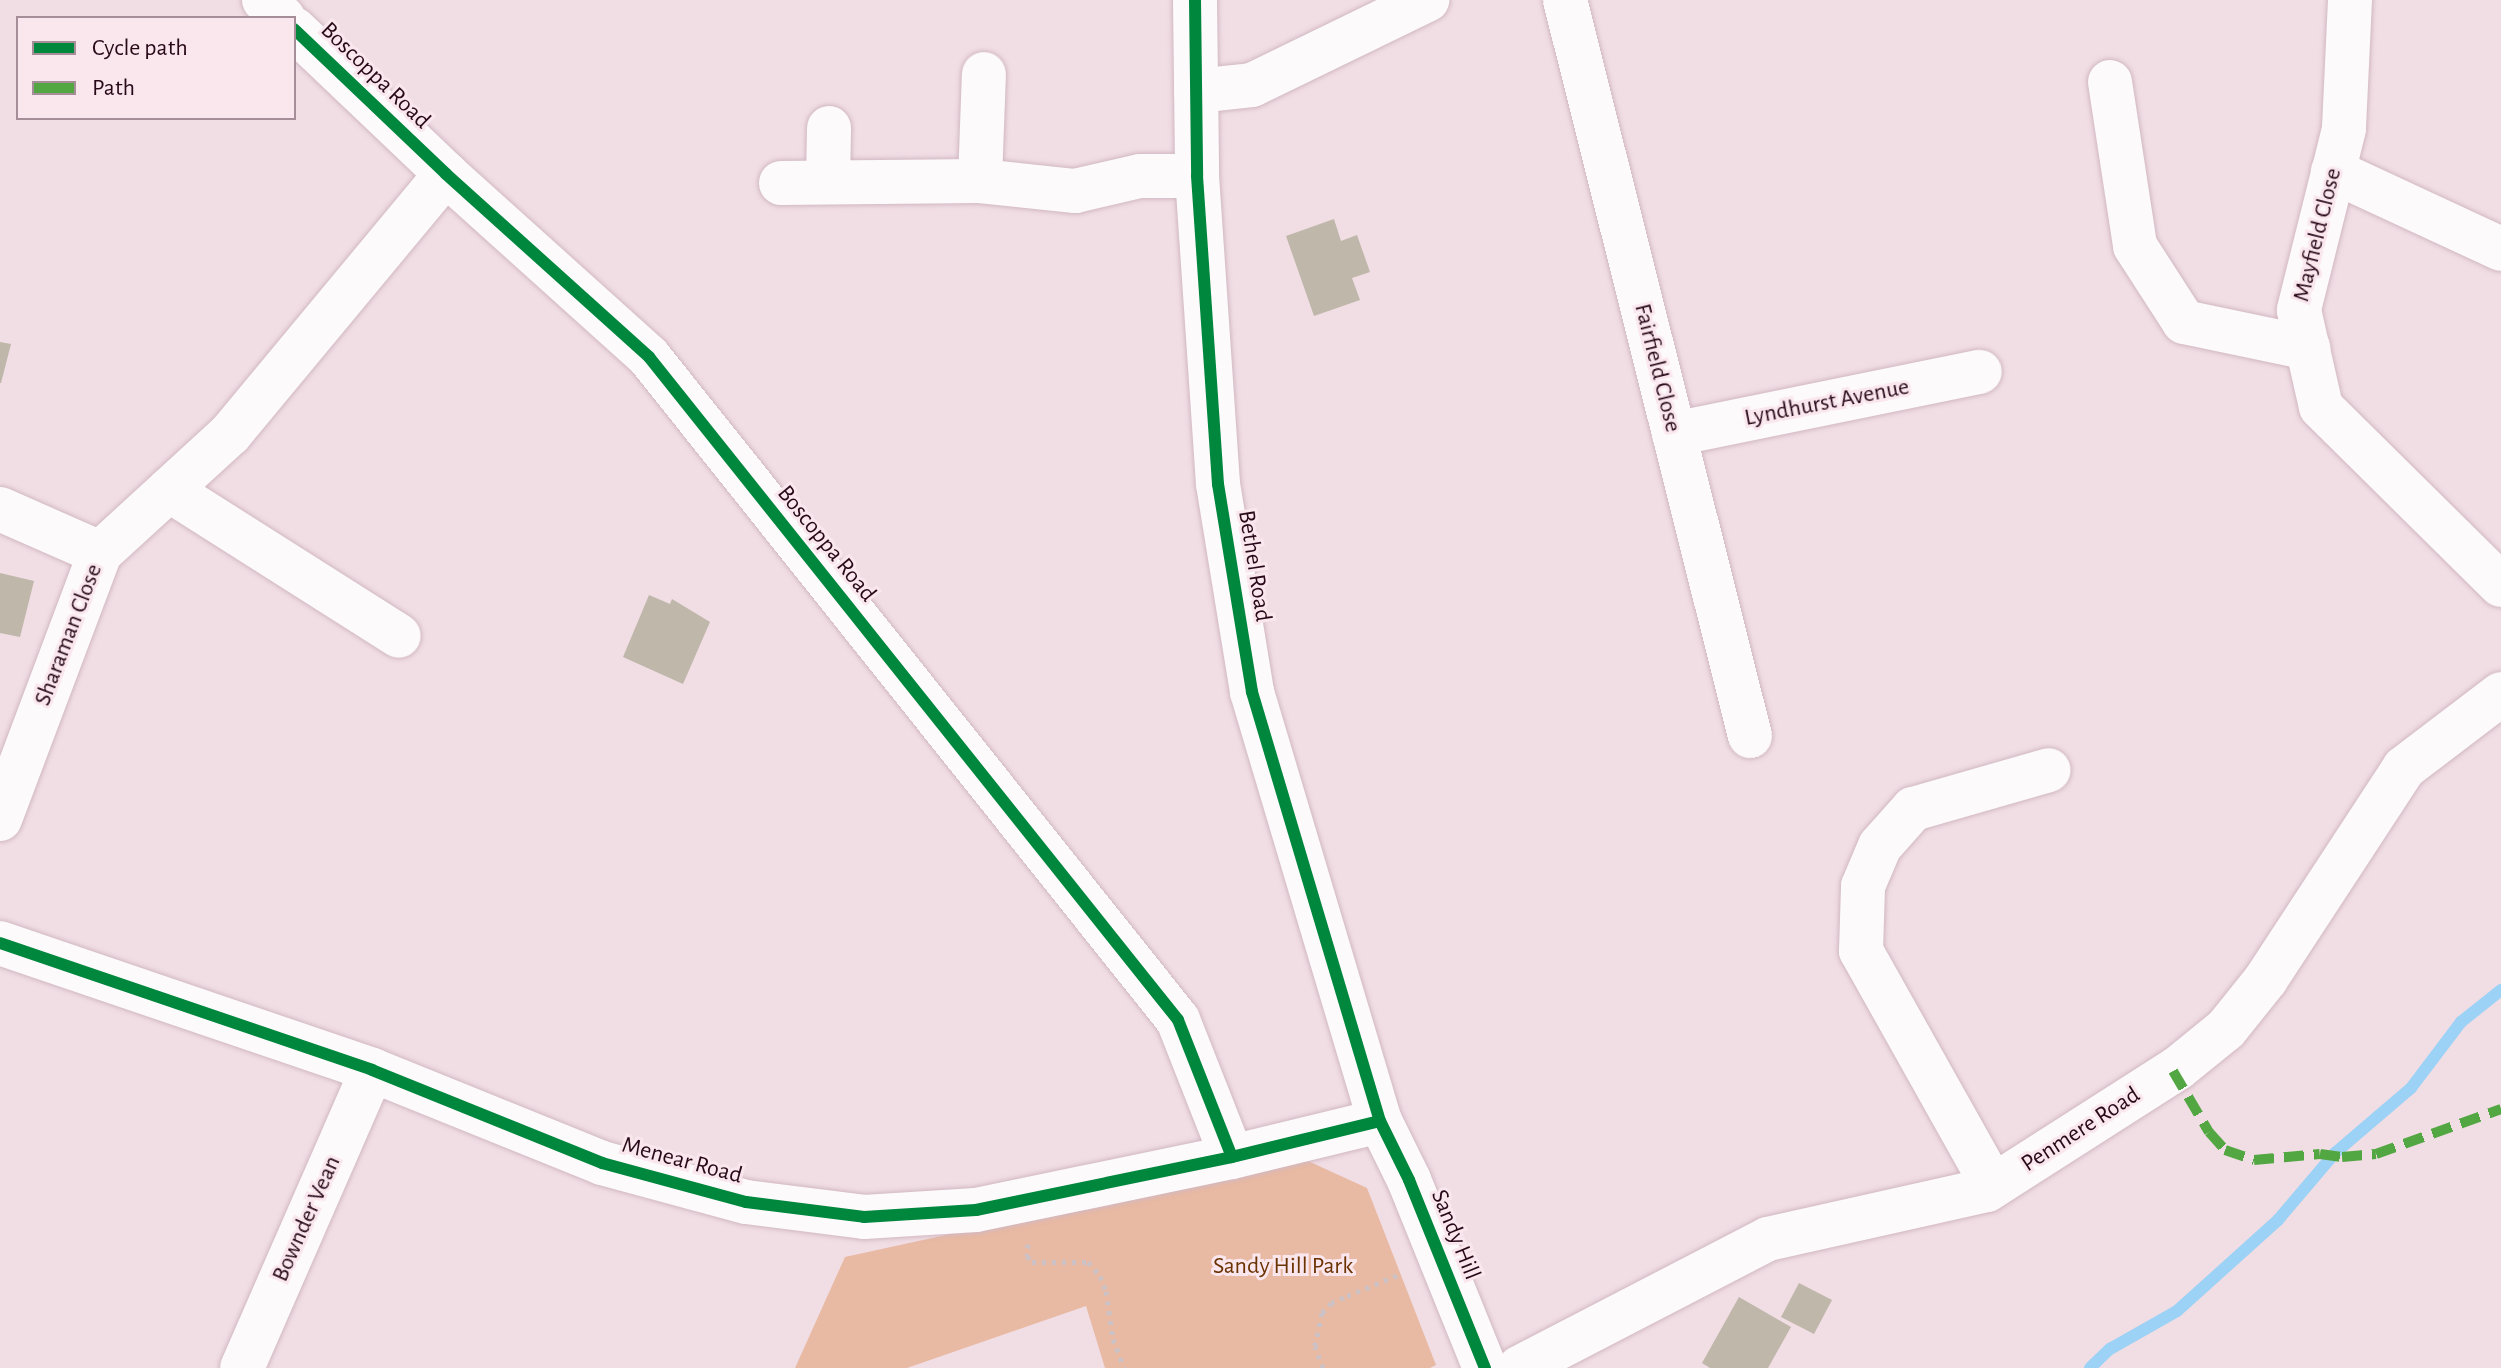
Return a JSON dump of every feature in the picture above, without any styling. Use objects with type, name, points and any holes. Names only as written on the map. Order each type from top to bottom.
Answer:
[{"type":"street","points":[[264,0],[281,16]]},
{"type":"street","name":"Bethel Road","points":[[1195,0],[1197,176],[1218,484],[1252,692],[1380,1121]]},
{"type":"street","points":[[1196,91],[1252,85],[1427,0]]},
{"type":"street","name":"Fairfield Close","points":[[1565,0],[1750,736]]},
{"type":"street","name":"Mayfield Close","points":[[2350,0],[2344,129],[2299,310],[2321,407],[2501,585]]},
{"type":"street","name":"Boscoppa Road","points":[[296,31],[658,369],[1178,1020],[1232,1157]]},
{"type":"street","points":[[980,181],[984,74]]},
{"type":"street","points":[[2110,82],[2135,246],[2184,322],[2308,348]]},
{"type":"street","points":[[828,182],[829,128]]},
{"type":"street","points":[[2333,171],[2501,249]]},
{"type":"street","points":[[100,553],[230,434],[446,174]]},
{"type":"street","points":[[781,183],[980,181],[1075,191],[1140,176],[1197,176]]},
{"type":"street","name":"Lyndhurst Avenue","points":[[1674,434],[1980,372]]},
{"type":"street","points":[[169,490],[399,636]]},
{"type":"street","name":"Sharaman Close","points":[[0,509],[100,553],[0,819]]},
{"type":"street","name":"Penmere Road","points":[[1519,1368],[1768,1239],[1993,1186],[2178,1068],[2226,1029],[2266,979],[2404,768],[2501,694]]},
{"type":"street","points":[[1993,1186],[1861,951],[1863,886],[1880,846],[1913,809],[2049,770]]},
{"type":"street","name":"Menear Road","points":[[0,943],[372,1070],[602,1163],[746,1202],[864,1217],[976,1210],[1232,1157],[1380,1121]]},
{"type":"street","name":"Bownder Vean","points":[[242,1368],[372,1070]]},
{"type":"street","name":"Sandy Hill","points":[[1380,1121],[1441,1255],[1485,1368]]},
{"type":"path","points":[[1049,1196],[1055,1241],[1026,1244],[1027,1256],[1042,1264],[1088,1262],[1106,1291],[1113,1339],[1124,1368]]},
{"type":"path","points":[[1323,1368],[1315,1346],[1317,1328],[1331,1303],[1441,1255]]},
{"type":"green space","name":"Sandy Hill Park","points":[[1308,1161],[1367,1188],[1436,1365],[1430,1368],[1105,1368],[1086,1306],[907,1368],[795,1368],[845,1257],[1235,1172]]},
{"type":"building","points":[[1334,219],[1341,241],[1357,235],[1370,272],[1352,278],[1360,300],[1314,316],[1286,236]]},
{"type":"building","points":[[0,342],[11,344],[1,383],[0,383]]},
{"type":"building","points":[[0,573],[34,581],[20,637],[0,633]]},
{"type":"building","points":[[649,595],[670,604],[672,599],[710,622],[683,684],[623,657]]},
{"type":"building","points":[[1799,1283],[1832,1300],[1814,1334],[1781,1317]]},
{"type":"building","points":[[1739,1297],[1791,1327],[1768,1368],[1710,1368],[1702,1363]]},
{"type":"waterway","points":[[2090,1368],[2110,1349],[2177,1311],[2278,1220],[2335,1153],[2411,1088],[2461,1022],[2501,990]]},
{"type":"marked path","points":[[2173,1071],[2209,1132],[2225,1150],[2254,1160],[2320,1154],[2342,1157],[2376,1154],[2501,1109]]},
{"type":"cycle path","points":[[1195,0],[1197,176],[1218,484],[1252,692],[1380,1121],[1409,1180],[1485,1368]]},
{"type":"cycle path","points":[[296,31],[446,174],[649,357],[1178,1020],[1232,1157]]},
{"type":"cycle path","points":[[0,943],[372,1070],[602,1163],[746,1202],[864,1217],[976,1210],[1232,1157],[1380,1121]]}]
